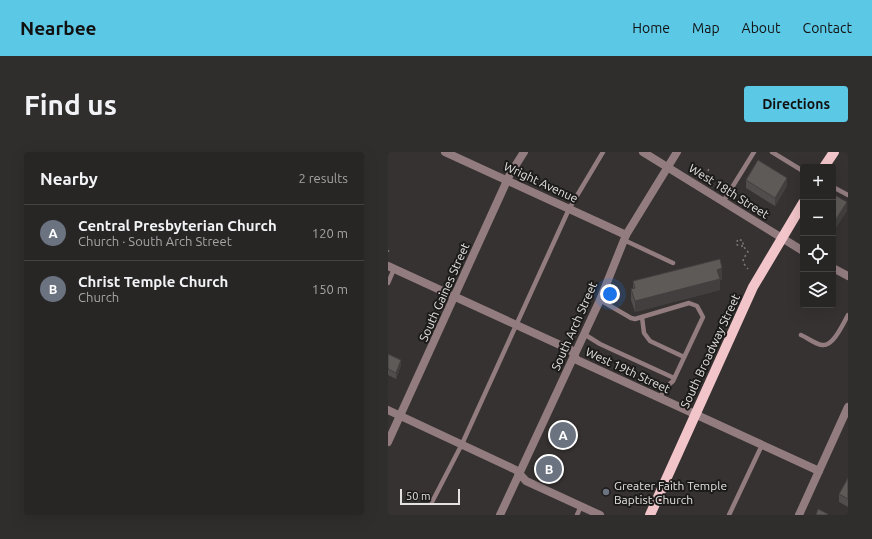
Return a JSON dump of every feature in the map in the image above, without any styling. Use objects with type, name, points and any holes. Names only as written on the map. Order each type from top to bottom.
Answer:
[{"type":"main road","points":[[826,164],[834,152]]},
{"type":"main road","name":"South Broadway Street","points":[[650,515],[754,288],[800,208]]},
{"type":"street","name":"Wright Avenue","points":[[445,152],[569,209],[625,237]]},
{"type":"street","name":"South Gaines Street","points":[[388,442],[507,180],[524,152]]},
{"type":"street","name":"West 18th Street","points":[[643,152],[800,249]]},
{"type":"street","name":"South Arch Street","points":[[500,515],[600,300],[625,237],[677,152]]},
{"type":"street","name":"West 19th Street","points":[[391,268],[571,350],[577,360],[819,471]]},
{"type":"street","points":[[836,270],[848,276]]},
{"type":"street","points":[[388,410],[516,470],[526,481],[600,515]]},
{"type":"street","points":[[799,515],[847,411]]},
{"type":"lane","points":[[432,502],[462,444],[569,209],[603,152]]},
{"type":"lane","points":[[723,202],[754,152]]},
{"type":"lane","points":[[772,152],[800,169]]},
{"type":"lane","points":[[836,189],[848,195]]},
{"type":"lane","points":[[625,237],[673,263]]},
{"type":"lane","points":[[388,283],[391,268]]},
{"type":"lane","points":[[600,300],[631,318],[642,317],[689,304],[697,306],[703,317],[674,378],[664,389],[660,398]]},
{"type":"lane","points":[[801,335],[822,345],[829,344],[834,340],[848,315]]},
{"type":"lane","points":[[642,317],[644,333],[650,341],[684,357]]},
{"type":"lane","points":[[584,334],[600,344],[674,378]]},
{"type":"lane","points":[[729,515],[762,445]]},
{"type":"lane","points":[[577,515],[581,506]]},
{"type":"path","points":[[697,186],[709,169]]},
{"type":"path","points":[[743,246],[748,252],[743,259],[744,264],[748,269]]},
{"type":"building","points":[[758,160],[787,178],[775,198],[746,180]]},
{"type":"building","points":[[836,196],[847,202],[836,219]]},
{"type":"building","points":[[720,259],[722,268],[717,270],[720,279],[635,301],[631,289],[635,288],[633,281]]},
{"type":"building","points":[[388,354],[401,360],[396,373],[388,369]]},
{"type":"building","points":[[848,478],[848,499],[839,494]]},
{"type":"building","points":[[818,509],[828,514],[816,515]]},
{"type":"place","name":"Central Presbyterian Church","points":[[563,435]]},
{"type":"place","name":"Christ Temple Church","points":[[549,469]]},
{"type":"place","name":"Greater Faith Temple Baptist Church","points":[[606,492]]}]
